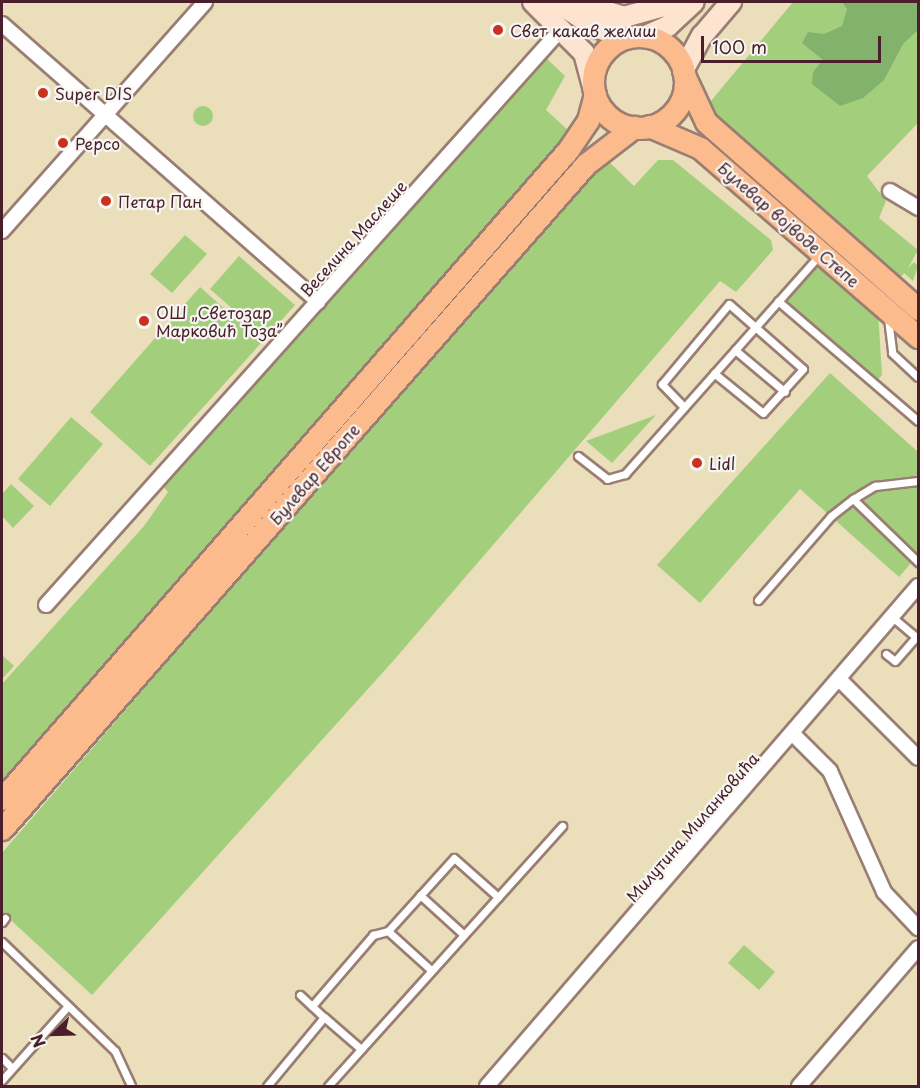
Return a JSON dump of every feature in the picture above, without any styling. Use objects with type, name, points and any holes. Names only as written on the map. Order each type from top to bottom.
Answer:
[{"type":"main road","points":[[533,2],[563,27],[584,52],[594,92],[610,117],[642,127],[678,104],[683,73],[702,36],[730,2]]},
{"type":"main road","points":[[557,2],[593,26],[670,48],[683,73]]},
{"type":"main road","points":[[575,2],[624,17],[679,2]]},
{"type":"main road","points":[[594,92],[600,58],[636,37],[668,26],[694,2]]},
{"type":"main road","name":"Булевар војводе Степе","points":[[683,73],[706,122],[918,309]]},
{"type":"main road","name":"Булевар Европе","points":[[2,799],[568,150],[588,120],[594,92]]},
{"type":"main road","name":"Булевар војводе Степе","points":[[642,127],[700,148],[918,337]]},
{"type":"main road","name":"Булевар Европе","points":[[2,829],[586,164],[642,127]]},
{"type":"street","points":[[2,231],[205,2]]},
{"type":"street","points":[[2,24],[318,302]]},
{"type":"street","name":"Веселина Маслеше","points":[[46,604],[563,27]]},
{"type":"street","points":[[890,191],[918,208]]},
{"type":"street","name":"Милутина Миланковића","points":[[487,1086],[794,735],[918,586]]},
{"type":"street","points":[[840,680],[918,758]]},
{"type":"street","points":[[794,735],[831,771],[884,892],[918,928]]},
{"type":"street","points":[[799,1086],[918,948]]},
{"type":"lane","points":[[578,456],[615,480],[684,407],[821,252]]},
{"type":"lane","points":[[778,301],[918,421]]},
{"type":"lane","points":[[684,407],[662,384],[729,304],[803,369],[785,392],[763,413],[714,373]]},
{"type":"lane","points":[[887,310],[892,353],[918,377]]},
{"type":"lane","points":[[735,350],[785,392]]},
{"type":"lane","points":[[758,600],[853,499],[875,486],[918,481]]},
{"type":"lane","points":[[853,499],[918,562]]},
{"type":"lane","points":[[886,654],[895,661],[916,637],[892,617]]},
{"type":"lane","points":[[328,1086],[562,826]]},
{"type":"lane","points":[[312,1006],[373,935],[388,931],[454,858],[498,897]]},
{"type":"lane","points":[[420,895],[464,935]]},
{"type":"lane","points":[[388,931],[431,970]]},
{"type":"lane","points":[[2,942],[115,1051],[130,1086]]},
{"type":"lane","points":[[300,995],[361,1049]]},
{"type":"lane","points":[[2,1080],[68,1006]]},
{"type":"lane","points":[[267,1086],[324,1017]]},
{"type":"lane","points":[[2,1058],[12,1068]]},
{"type":"green space","points":[[793,2],[918,2],[918,123],[867,176],[886,201],[879,218],[918,250],[908,268],[914,262],[918,266],[913,281],[904,273],[897,282],[719,127],[706,107]]},
{"type":"green space","points":[[842,2],[918,2],[918,30],[903,44],[884,80],[863,98],[840,106],[812,84],[813,72],[823,60],[802,43],[808,32],[824,34],[842,26],[847,9]]},
{"type":"green space","points":[[545,57],[565,76],[546,110],[569,131],[568,136],[2,794],[2,684],[144,526],[168,492],[162,485]]},
{"type":"green space","points":[[203,106],[210,109],[213,116],[210,123],[203,126],[196,123],[193,116],[196,109]]},
{"type":"green space","points":[[603,156],[634,186],[658,160],[673,160],[771,240],[773,250],[736,292],[720,281],[394,660],[92,995],[2,912],[2,853]]},
{"type":"green space","points":[[185,235],[207,254],[172,293],[150,274]]},
{"type":"green space","points":[[239,256],[295,305],[266,338],[210,289]]},
{"type":"green space","points":[[819,259],[878,311],[882,375],[877,381],[784,301]]},
{"type":"green space","points":[[200,287],[262,342],[150,466],[90,412]]},
{"type":"green space","points":[[830,373],[918,452],[918,555],[899,577],[800,489],[700,603],[657,565]]},
{"type":"green space","points":[[656,415],[612,463],[586,441]]},
{"type":"green space","points":[[71,417],[103,444],[50,506],[18,479]]},
{"type":"green space","points":[[11,484],[34,506],[13,528],[2,516],[2,494]]},
{"type":"green space","points":[[2,655],[14,666],[2,679]]},
{"type":"green space","points":[[744,945],[775,972],[759,990],[728,963]]},
{"type":"place","name":"Свет какав желиш","points":[[498,30]]},
{"type":"place","name":"Super DIS","points":[[43,93]]},
{"type":"place","name":"Pepco","points":[[63,143]]},
{"type":"place","name":"Петар Пан","points":[[106,201]]},
{"type":"place","name":"ОШ „Светозар Марковић Тоза”","points":[[144,321]]},
{"type":"place","name":"Lidl","points":[[697,463]]}]
